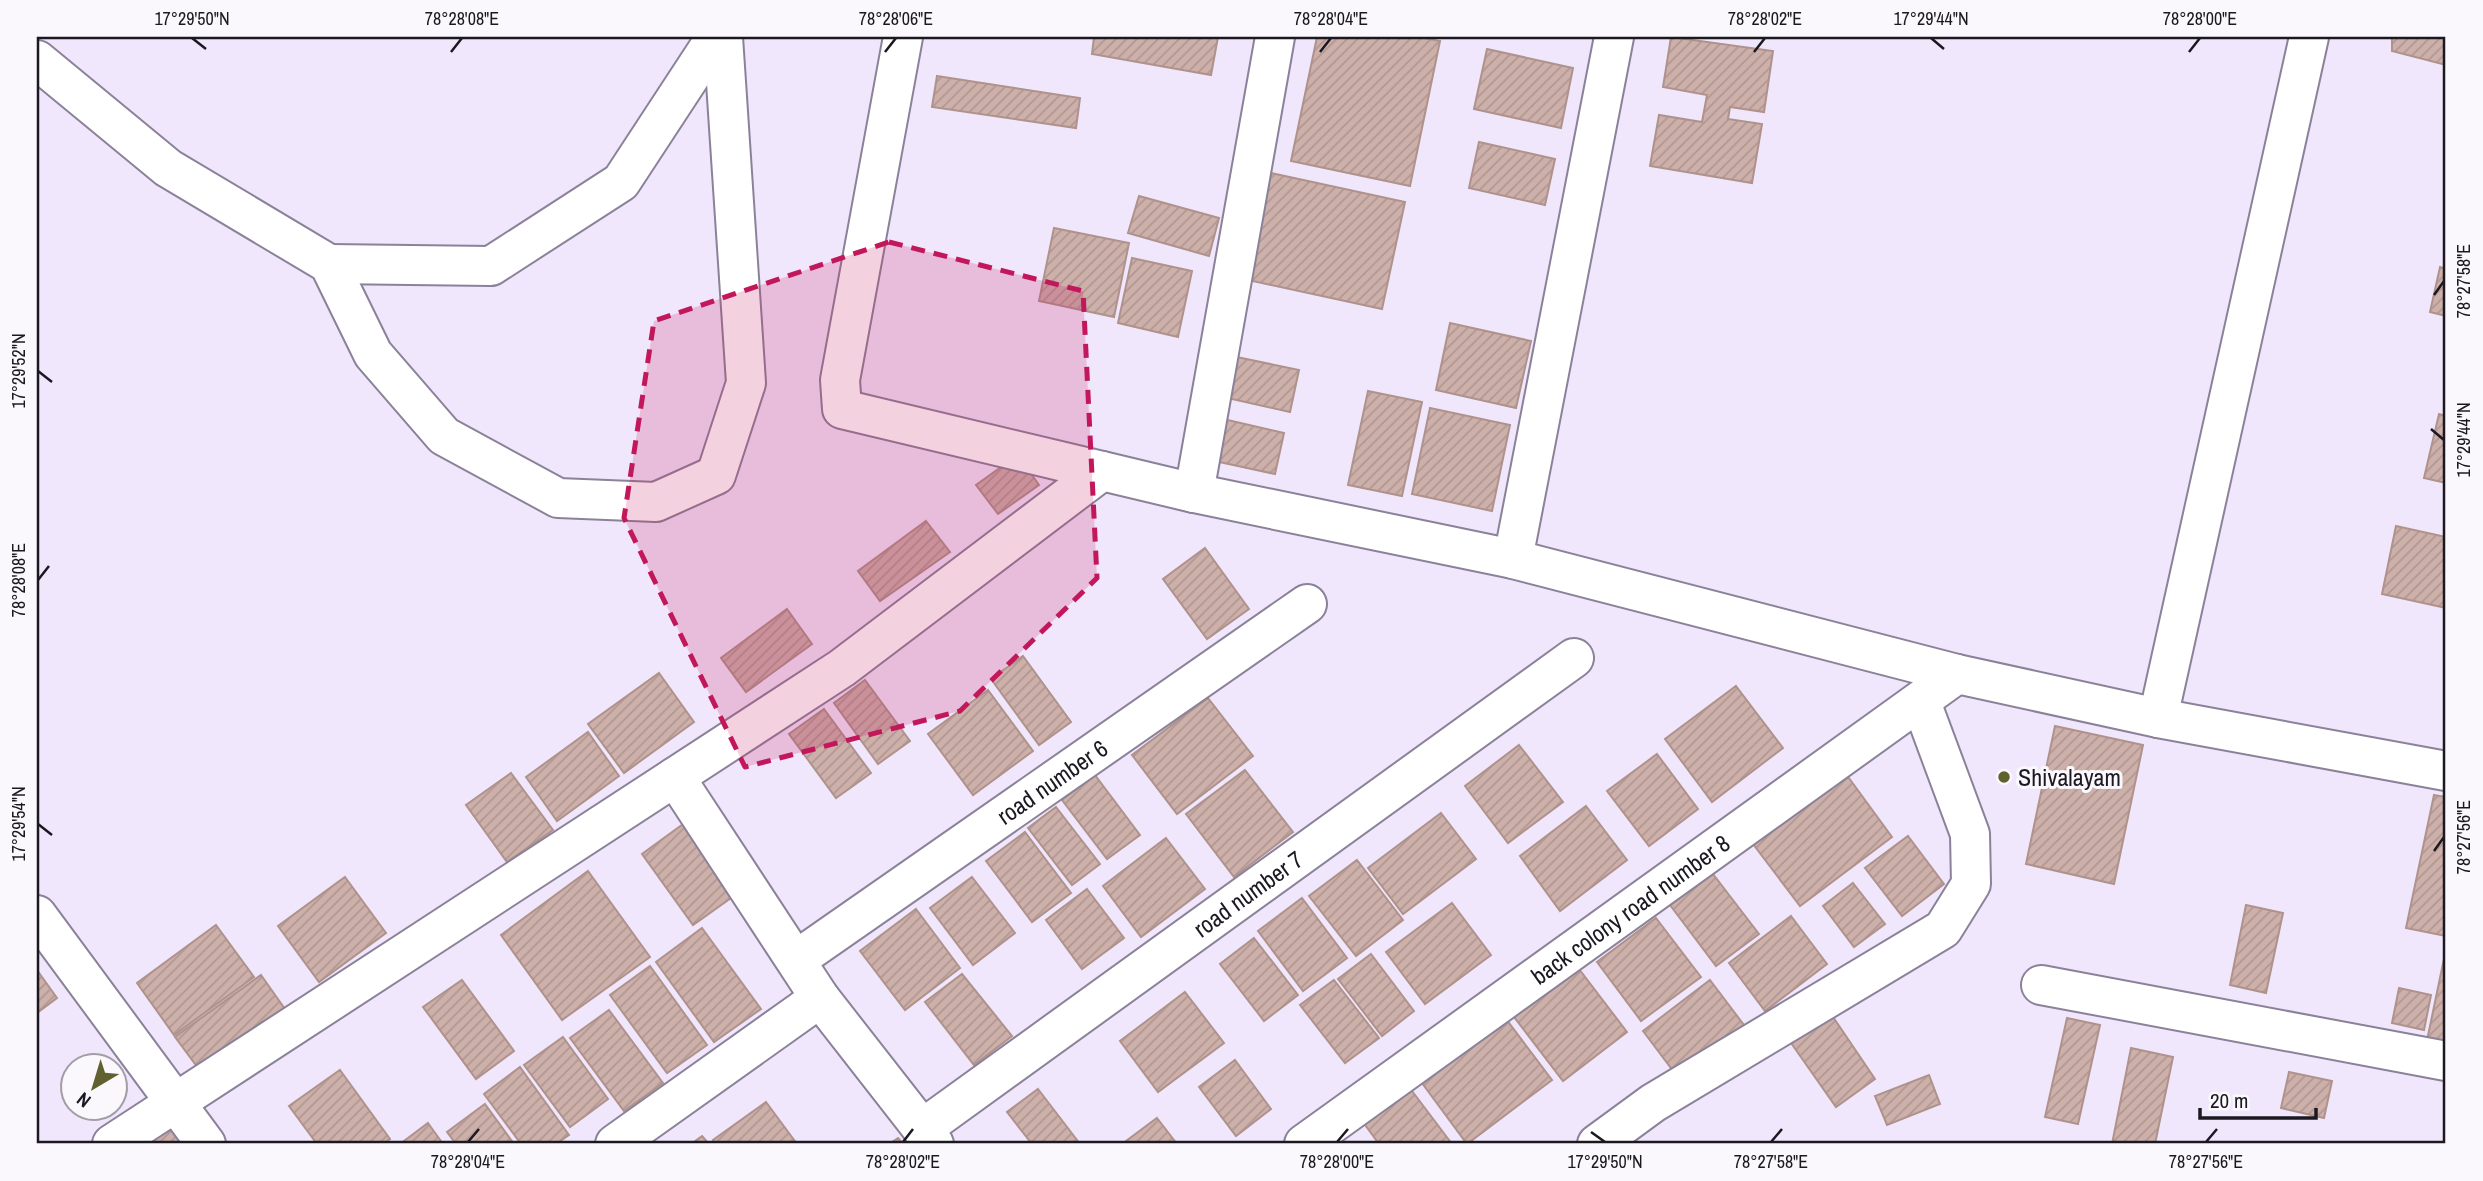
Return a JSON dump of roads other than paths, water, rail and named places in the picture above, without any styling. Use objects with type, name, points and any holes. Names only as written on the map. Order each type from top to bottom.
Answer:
[{"type":"street","points":[[37,60],[168,168],[329,264],[491,266],[621,182],[716,37]]},
{"type":"street","points":[[329,264],[373,354],[444,436],[546,492],[558,498],[656,502],[716,475],[746,383],[723,37]]},
{"type":"street","points":[[902,37],[839,380],[842,409],[1194,494],[1513,559],[1957,674],[2158,718],[2446,771]]},
{"type":"street","points":[[1194,494],[1275,37]]},
{"type":"street","points":[[1513,559],[1614,37]]},
{"type":"street","points":[[2158,718],[2309,37]]},
{"type":"street","points":[[112,1144],[842,668],[1102,471]]},
{"type":"street","name":"road number 6","points":[[796,960],[1307,604]]},
{"type":"street","name":"road number 7","points":[[928,1137],[1574,658]]},
{"type":"street","name":"back colony road number 8","points":[[1304,1144],[1957,674]]},
{"type":"street","points":[[1597,1144],[1653,1103],[1943,929],[1971,884],[1970,834],[1921,702]]},
{"type":"street","points":[[675,777],[820,998],[928,1137]]},
{"type":"street","points":[[37,915],[206,1144]]},
{"type":"street","points":[[2041,985],[2446,1061]]},
{"type":"street","points":[[615,1144],[820,998]]},
{"type":"place","name":"Shivalayam","points":[[2004,777]]}]
